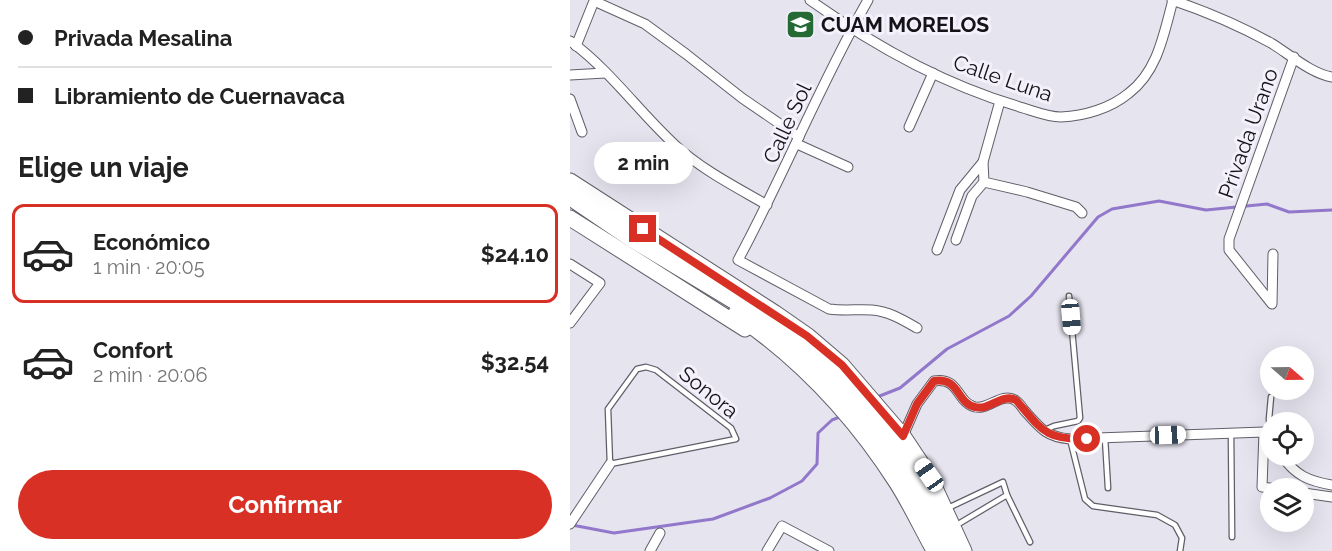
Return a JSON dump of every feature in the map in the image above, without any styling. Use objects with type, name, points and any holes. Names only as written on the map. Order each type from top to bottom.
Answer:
[{"type":"highway","points":[[570,196],[632,238],[771,322],[802,345],[835,375],[851,401],[853,423],[900,484],[936,551]]},
{"type":"highway","points":[[570,209],[716,300],[785,349],[851,401],[880,417],[918,482],[951,551]]},
{"type":"main road","points":[[570,181],[807,336],[842,365],[851,401]]},
{"type":"main road","points":[[570,218],[750,332],[810,383],[851,401]]},
{"type":"main road","points":[[880,417],[903,436],[929,475],[964,551]]},
{"type":"main road","points":[[853,423],[894,488],[927,551]]},
{"type":"street","name":"Calle Luna","points":[[810,0],[851,30],[933,73],[1000,101],[1060,117],[1106,108],[1131,93],[1147,74],[1159,53],[1173,0]]},
{"type":"street","name":"Calle Sol","points":[[868,0],[851,30],[768,205],[738,261],[829,309],[874,310],[894,315],[917,328]]},
{"type":"street","points":[[1173,0],[1243,30],[1311,68],[1332,77]]},
{"type":"street","points":[[768,205],[700,166],[675,145],[573,43],[594,1],[645,24],[798,140],[848,167]]},
{"type":"street","name":"Privada Urano","points":[[1273,254],[1272,304],[1229,250],[1229,239],[1294,57]]},
{"type":"street","points":[[570,75],[605,73]]},
{"type":"street","points":[[909,127],[933,73]]},
{"type":"street","points":[[570,99],[582,132]]},
{"type":"street","points":[[937,250],[960,190],[982,162],[1000,101]]},
{"type":"street","points":[[956,240],[972,196],[984,182],[982,162]]},
{"type":"street","points":[[984,182],[1076,207],[1082,213]]},
{"type":"street","points":[[570,264],[600,283],[570,323]]},
{"type":"street","points":[[903,436],[917,404],[934,381],[943,380],[951,383],[970,405],[975,407],[981,408],[1006,398],[1016,400],[1043,431],[1056,438],[1260,432]]},
{"type":"street","points":[[572,521],[610,464]]},
{"type":"street","points":[[1290,466],[1313,482],[1332,485]]},
{"type":"street","points":[[1314,494],[1332,497]]},
{"type":"street","points":[[767,551],[782,526],[829,551]]},
{"type":"street","points":[[650,551],[660,533]]},
{"type":"lane","points":[[1043,431],[1054,426],[1078,422],[1080,418],[1069,296]]},
{"type":"lane","name":"Sonora","points":[[646,367],[656,370],[731,428],[736,439],[633,460],[610,464],[608,409],[638,369],[646,367]]},
{"type":"lane","points":[[1231,432],[1232,537]]},
{"type":"lane","points":[[1105,438],[1108,488]]},
{"type":"lane","points":[[1070,439],[1085,499],[1093,506],[1157,516],[1175,525],[1182,538],[1180,551]]},
{"type":"lane","points":[[945,510],[1002,482],[1030,542]]},
{"type":"lane","points":[[952,527],[1007,495]]},
{"type":"waterway","points":[[877,397],[900,388],[947,349],[1009,316],[1031,296],[1098,217],[1112,209],[1159,201],[1206,210],[1267,204],[1289,212],[1332,210]]},
{"type":"waterway","points":[[572,525],[614,533],[713,519],[770,498],[802,481],[817,464],[818,433],[832,420],[842,416]]},
{"type":"place","name":"CUAM MORELOS","points":[[800,24]]},
{"type":"route","points":[[643,229],[807,336],[842,365],[903,436],[907,422],[917,404],[934,381],[943,380],[951,383],[970,405],[981,408],[1011,398],[1016,400],[1043,431],[1056,438],[1087,439]]}]
